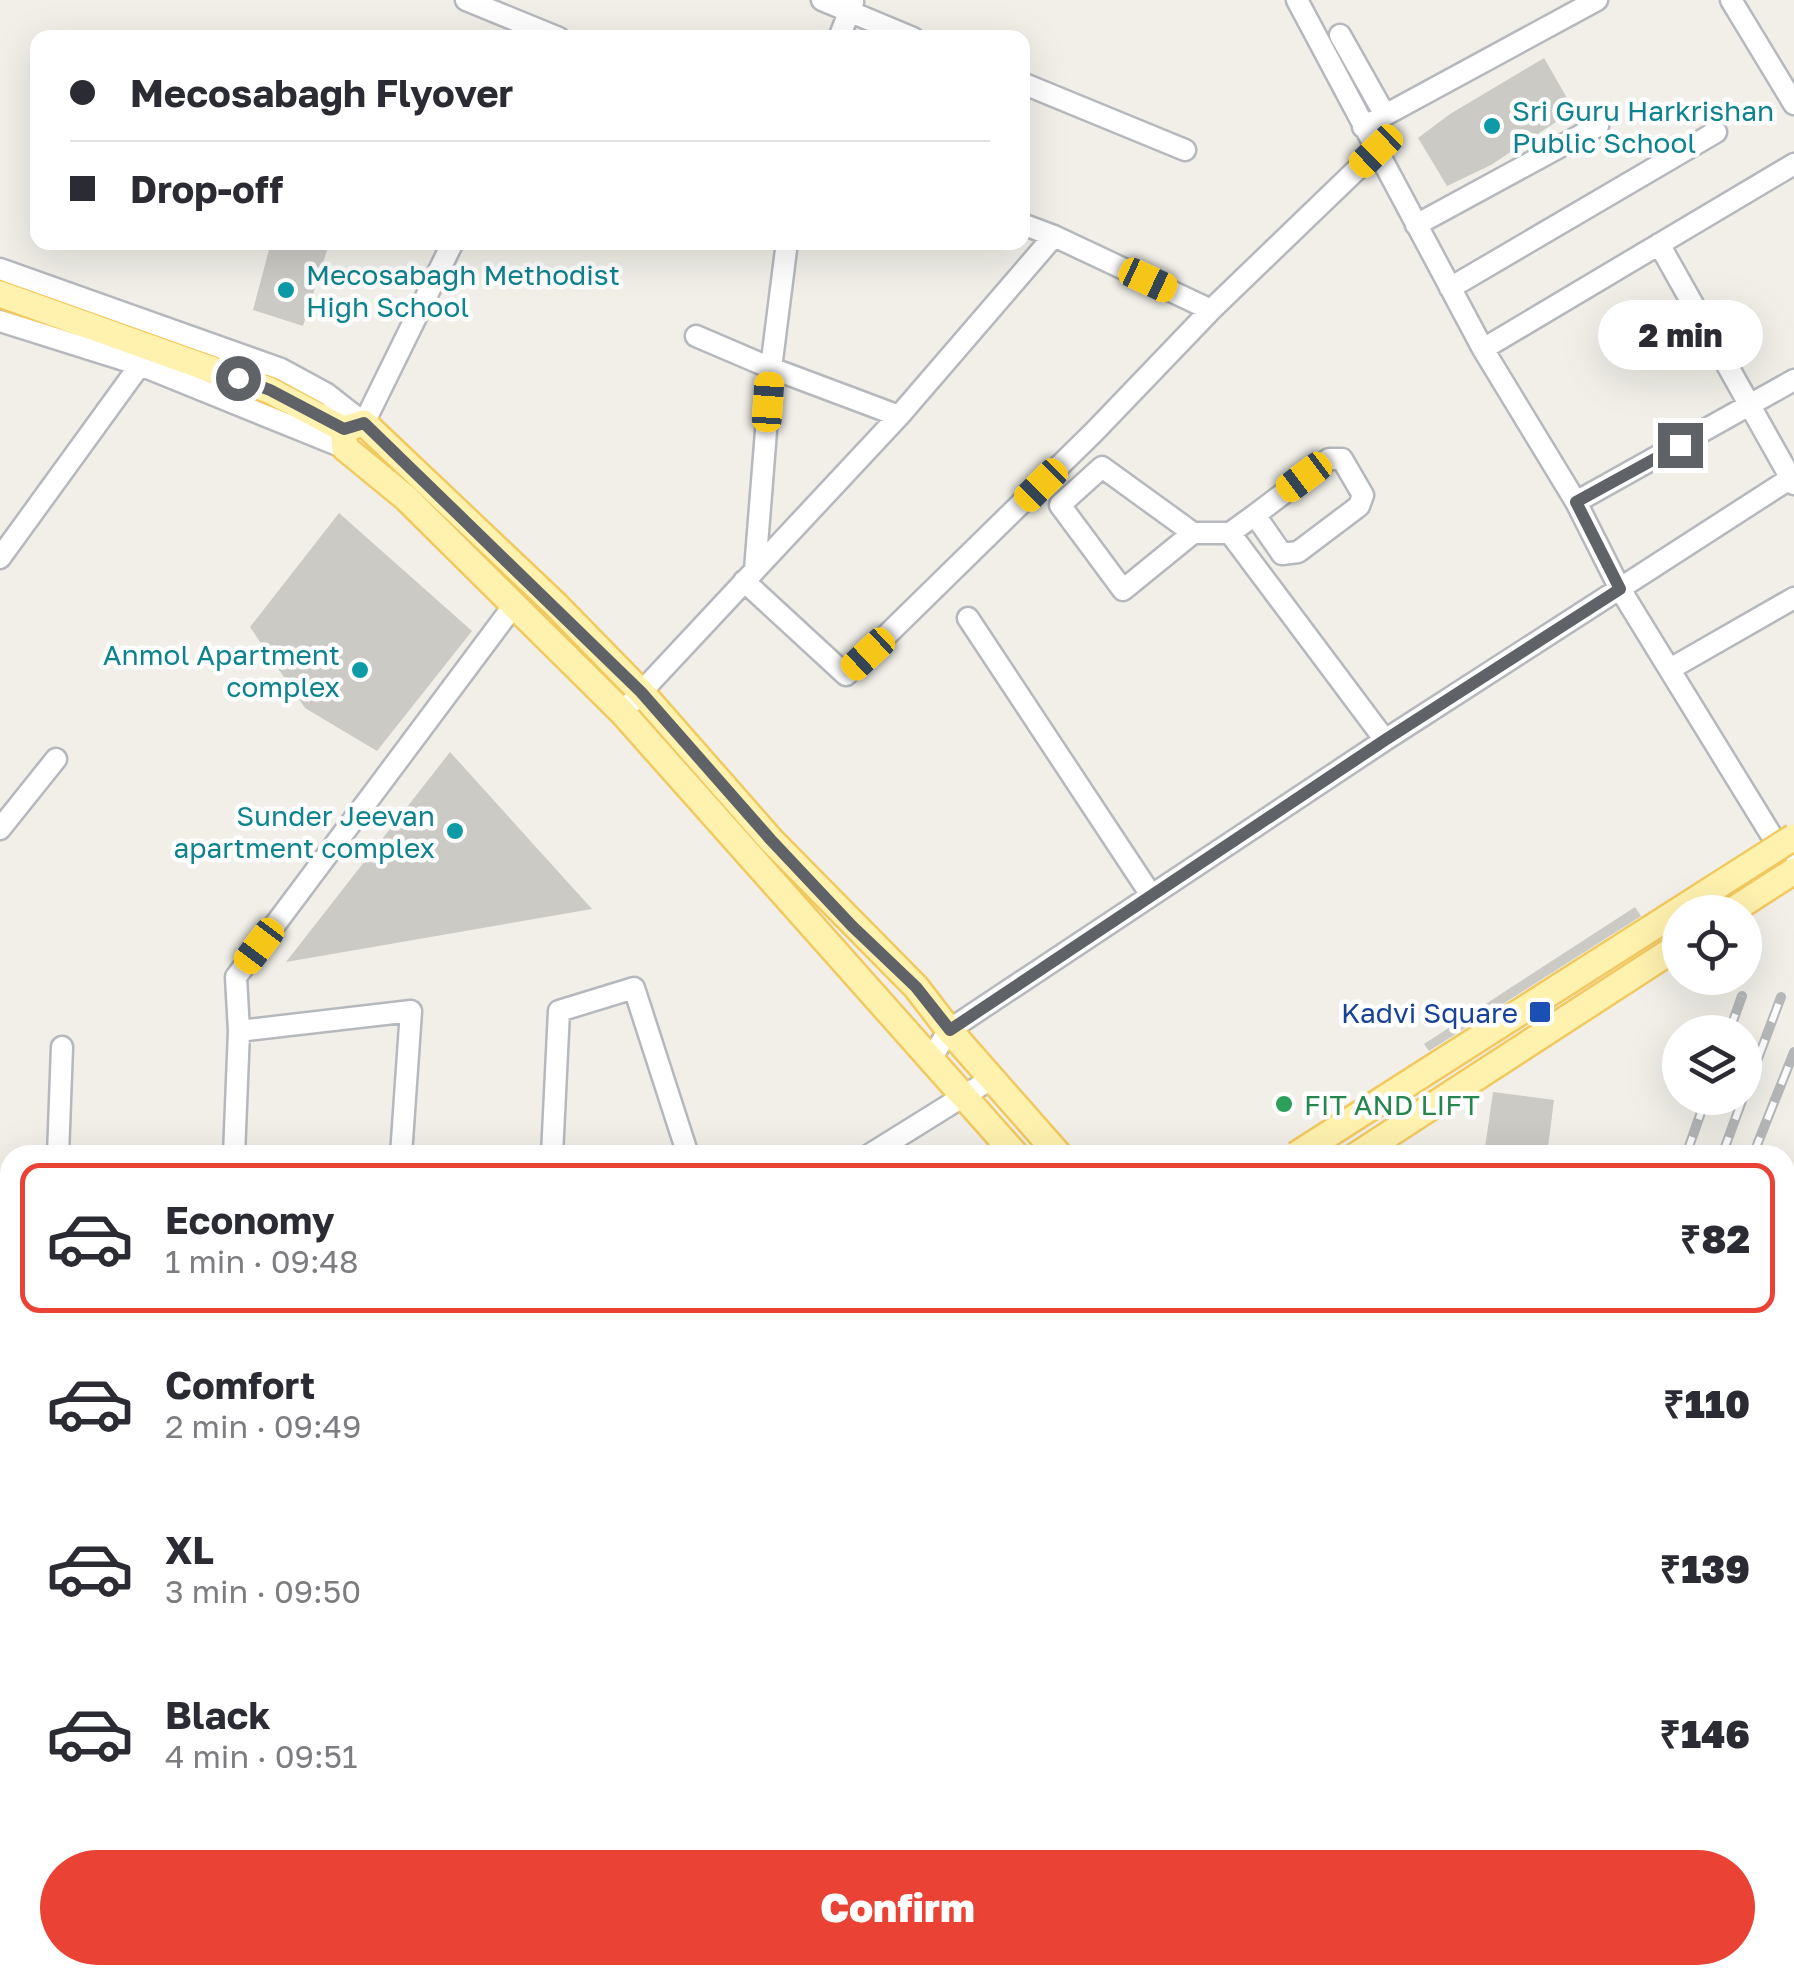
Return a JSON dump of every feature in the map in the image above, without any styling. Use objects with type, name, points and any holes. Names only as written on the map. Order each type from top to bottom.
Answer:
[{"type":"main road","points":[[0,294],[270,390],[347,432],[542,592],[641,692],[771,840],[916,987],[1050,1145]]},
{"type":"main road","points":[[347,432],[406,498],[622,712],[1007,1145]]},
{"type":"main road","points":[[1293,1145],[1787,835]]},
{"type":"main road","points":[[1311,1145],[1787,835]]},
{"type":"main road","points":[[1757,895],[1794,871]]},
{"type":"main road","points":[[1762,905],[1794,884]]},
{"type":"main road","points":[[1372,1145],[1662,957]]},
{"type":"main road","points":[[1392,1145],[1662,971]]},
{"type":"street","points":[[466,0],[539,30]]},
{"type":"street","points":[[822,0],[851,6],[897,30]]},
{"type":"street","points":[[1296,0],[1483,349],[1576,502],[1620,589],[1670,669],[1787,835],[1794,871]]},
{"type":"street","points":[[1363,127],[1597,0]]},
{"type":"street","points":[[1731,0],[1786,76],[1794,104]]},
{"type":"street","points":[[842,30],[851,6]]},
{"type":"street","points":[[1340,35],[1385,115]]},
{"type":"street","points":[[1030,86],[1185,150]]},
{"type":"street","points":[[1416,225],[1598,126]]},
{"type":"street","points":[[1450,288],[1716,132]]},
{"type":"street","points":[[786,250],[750,576],[846,675],[1376,151]]},
{"type":"street","points":[[1483,349],[1794,164]]},
{"type":"street","points":[[1030,227],[1211,310]]},
{"type":"street","points":[[622,712],[899,416],[1054,236]]},
{"type":"street","points":[[932,1057],[950,1030],[1385,740],[1792,481],[1659,244]]},
{"type":"street","points":[[347,432],[449,250]]},
{"type":"street","points":[[0,269],[281,369],[327,394],[347,432]]},
{"type":"street","points":[[0,321],[347,432]]},
{"type":"street","points":[[696,336],[899,416]]},
{"type":"street","points":[[0,558],[140,365]]},
{"type":"street","points":[[1576,502],[1794,380]]},
{"type":"street","points":[[1192,533],[1124,590],[1060,505],[1102,467],[1192,533],[1230,533],[1329,459],[1342,459],[1363,495],[1359,506],[1298,552],[1288,554],[1282,554],[1255,515]]},
{"type":"street","points":[[1230,533],[1385,740]]},
{"type":"street","points":[[1670,669],[1794,598]]},
{"type":"street","points":[[234,1145],[239,1031],[236,977],[514,605]]},
{"type":"street","points":[[968,618],[1151,896]]},
{"type":"street","points":[[0,829],[56,759]]},
{"type":"street","points":[[552,1145],[559,1010],[634,988],[685,1145]]},
{"type":"street","points":[[239,1031],[411,1011],[402,1145]]},
{"type":"street","points":[[58,1145],[62,1047]]},
{"type":"street","points":[[886,1145],[992,1079]]},
{"type":"building","name":"Sri Guru Harkrishan Public School","points":[[1544,58],[1574,110],[1491,165],[1447,186],[1418,138],[1450,114]]},
{"type":"building","name":"Mecosabagh Methodist High School","points":[[269,250],[327,250],[303,326],[253,310]]},
{"type":"building","name":"Anmol Apartment complex","points":[[339,513],[472,631],[377,751],[305,708],[250,627]]},
{"type":"building","name":"Sunder Jeevan apartment complex","points":[[450,752],[592,909],[286,962]]},
{"type":"building","points":[[1635,907],[1641,916],[1429,1051],[1424,1044]]},
{"type":"building","points":[[1493,1092],[1554,1100],[1548,1145],[1485,1145]]},
{"type":"railway","points":[[1714,895],[1794,844]]},
{"type":"railway","points":[[1328,1145],[1662,930]]},
{"type":"railway","points":[[1735,1015],[1742,996]]},
{"type":"railway","points":[[1762,1048],[1781,997]]},
{"type":"railway","points":[[1757,1145],[1794,1052]]},
{"type":"railway","points":[[1690,1145],[1700,1115]]},
{"type":"railway","points":[[1726,1145],[1737,1115]]},
{"type":"place","name":"Sri Guru Harkrishan Public School","points":[[1492,126]]},
{"type":"place","name":"Mecosabagh Methodist High School","points":[[286,290]]},
{"type":"place","name":"Anmol Apartment complex","points":[[360,670]]},
{"type":"place","name":"Sunder Jeevan apartment complex","points":[[455,831]]},
{"type":"place","name":"Kadvi Square","points":[[1540,1012]]},
{"type":"place","name":"FIT AND LIFT","points":[[1284,1104]]},
{"type":"route","points":[[238,378],[270,390],[344,429],[364,423],[641,692],[771,840],[916,987],[950,1030],[1385,740],[1620,589],[1576,502],[1680,445]]}]
